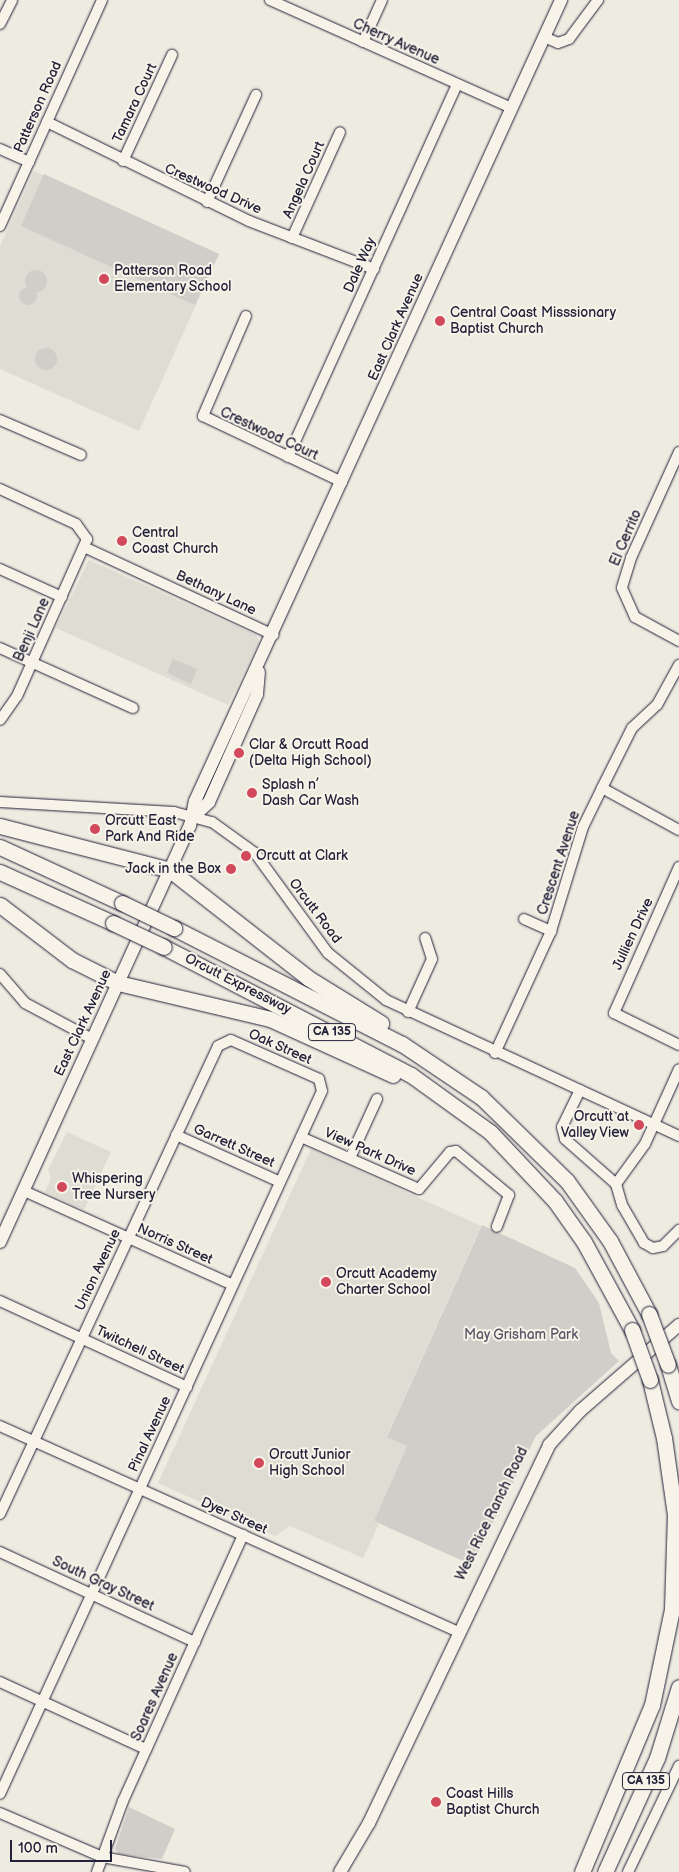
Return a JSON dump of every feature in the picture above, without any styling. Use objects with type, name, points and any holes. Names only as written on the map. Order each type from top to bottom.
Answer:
[{"type":"highway","points":[[0,826],[170,870],[308,978],[404,1038],[449,1072]]},
{"type":"highway","name":"Orcutt Expressway","points":[[0,847],[174,928],[449,1072],[511,1123],[567,1181],[615,1249],[649,1314],[679,1401]]},
{"type":"highway","name":"Orcutt Expressway","points":[[0,872],[164,947],[411,1075],[490,1132],[524,1165],[584,1242],[632,1330],[650,1380],[664,1438],[675,1515],[672,1609],[652,1705],[582,1872]]},
{"type":"highway","points":[[0,906],[72,960],[118,983],[270,1019],[402,1079],[490,1132]]},
{"type":"highway","name":"CA 135","points":[[605,1872],[657,1758],[679,1688]]},
{"type":"main road","name":"East Clark Avenue","points":[[0,1242],[170,870],[193,817],[195,801],[274,635],[561,0]]},
{"type":"main road","name":"West Rice Ranch Road","points":[[340,1872],[369,1823],[544,1442],[575,1408],[679,1316]]},
{"type":"main road","name":"West Rice Ranch Road","points":[[456,1631],[549,1445],[580,1411],[679,1325]]},
{"type":"street","points":[[0,24],[12,0]]},
{"type":"street","name":"Patterson Road","points":[[0,226],[102,0]]},
{"type":"street","name":"Cherry Avenue","points":[[270,0],[289,4],[363,42],[511,108]]},
{"type":"street","points":[[363,42],[382,0]]},
{"type":"street","points":[[544,36],[558,43],[569,39],[598,0]]},
{"type":"street","name":"Tamara Court","points":[[123,161],[172,55]]},
{"type":"street","name":"Dale Way","points":[[288,457],[458,84]]},
{"type":"street","points":[[207,202],[256,95]]},
{"type":"street","name":"Crestwood Drive","points":[[47,122],[207,202],[292,238],[374,269]]},
{"type":"street","name":"Angela Court","points":[[292,238],[340,132]]},
{"type":"street","points":[[0,149],[29,162]]},
{"type":"street","name":"Crestwood Court","points":[[246,316],[203,416],[342,482]]},
{"type":"street","points":[[0,420],[81,454]]},
{"type":"street","name":"El Cerrito","points":[[679,452],[631,558],[622,588],[635,617],[679,641]]},
{"type":"street","points":[[0,489],[82,528],[84,547]]},
{"type":"street","name":"Bethany Lane","points":[[84,547],[274,635]]},
{"type":"street","name":"Benji Lane","points":[[0,720],[32,663],[84,547]]},
{"type":"street","points":[[0,569],[62,597]]},
{"type":"street","points":[[0,648],[133,708]]},
{"type":"street","name":"Crescent Avenue","points":[[495,1053],[551,931],[580,836],[602,788],[632,728],[657,704],[679,665]]},
{"type":"street","points":[[602,788],[679,830]]},
{"type":"street","name":"Orcutt Road","points":[[0,802],[174,812],[212,822],[255,853],[328,953],[371,989],[408,1012],[679,1136]]},
{"type":"street","name":"Jullien Drive","points":[[679,867],[614,1012],[679,1045]]},
{"type":"street","points":[[524,919],[551,931]]},
{"type":"street","points":[[408,1012],[432,959],[425,938]]},
{"type":"street","points":[[0,974],[25,1003],[92,1039]]},
{"type":"street","name":"Oak Street","points":[[224,1040],[249,1047],[323,1084]]},
{"type":"street","name":"Union Avenue","points":[[0,1514],[176,1135],[224,1040]]},
{"type":"street","points":[[616,1184],[654,1124],[679,1069]]},
{"type":"street","name":"Pinal Avenue","points":[[0,1794],[301,1137],[323,1084]]},
{"type":"street","points":[[580,1090],[562,1133],[616,1184],[622,1205],[644,1243],[653,1248],[663,1246],[679,1230]]},
{"type":"street","points":[[350,1158],[377,1099]]},
{"type":"street","name":"Garrett Street","points":[[176,1135],[280,1182]]},
{"type":"street","name":"View Park Drive","points":[[301,1137],[419,1189],[450,1152],[456,1151],[509,1194],[498,1227]]},
{"type":"street","name":"Norris Street","points":[[24,1191],[233,1285]]},
{"type":"street","name":"Twitchell Street","points":[[0,1301],[187,1386]]},
{"type":"street","name":"Dyer Street","points":[[0,1426],[456,1631]]},
{"type":"street","name":"Soares Avenue","points":[[97,1872],[146,1749],[243,1535]]},
{"type":"street","name":"South Gray Street","points":[[0,1552],[195,1642]]},
{"type":"street","points":[[0,1682],[146,1749]]},
{"type":"street","points":[[628,1872],[679,1766]]},
{"type":"street","points":[[0,1813],[102,1857],[185,1872]]},
{"type":"shaded area","name":"Patterson Road Elementary School","points":[[34,171],[219,254],[139,431],[0,369],[0,246]]},
{"type":"shaded area","points":[[89,560],[256,635],[259,642],[228,705],[56,628]]},
{"type":"shaded area","points":[[67,1132],[111,1152],[84,1210],[45,1192],[51,1178],[48,1170]]},
{"type":"shaded area","points":[[311,1149],[481,1226],[387,1436],[407,1446],[374,1521],[379,1524],[363,1558],[290,1526],[275,1536],[158,1483]]},
{"type":"green space","points":[[44,174],[219,254],[195,305],[21,226]]},
{"type":"green space","points":[[36,270],[44,273],[47,281],[44,289],[36,292],[28,289],[25,281],[28,273]]},
{"type":"green space","points":[[28,287],[36,292],[37,296],[32,304],[28,305],[20,300],[19,296],[24,288]]},
{"type":"green space","points":[[46,348],[56,355],[57,359],[50,369],[46,370],[36,363],[35,359],[42,349]]},
{"type":"green space","points":[[173,659],[197,669],[191,684],[167,673]]},
{"type":"green space","name":"May Grisham Park","points":[[482,1225],[575,1268],[599,1303],[611,1353],[619,1361],[536,1436],[472,1565],[374,1521],[407,1446],[387,1437]]},
{"type":"green space","points":[[129,1807],[175,1829],[162,1859],[119,1854],[115,1849]]},
{"type":"place","name":"Patterson Road Elementary School","points":[[104,279]]},
{"type":"place","name":"Central Coast Misssionary Baptist Church","points":[[440,321]]},
{"type":"place","name":"Central Coast Church","points":[[122,541]]},
{"type":"place","name":"Clar & Orcutt Road (Delta High School)","points":[[239,753]]},
{"type":"place","name":"Splash n’ Dash Car Wash","points":[[252,793]]},
{"type":"place","name":"Orcutt East Park And Ride","points":[[95,829]]},
{"type":"place","name":"Orcutt at Clark","points":[[246,856]]},
{"type":"place","name":"Jack in the Box","points":[[231,869]]},
{"type":"place","name":"Orcutt at Valley View","points":[[639,1125]]},
{"type":"place","name":"Whispering Tree Nursery","points":[[62,1187]]},
{"type":"place","name":"Orcutt Academy Charter School","points":[[326,1282]]},
{"type":"place","name":"Orcutt Junior High School","points":[[259,1463]]},
{"type":"place","name":"Coast Hills Baptist Church","points":[[436,1802]]}]
